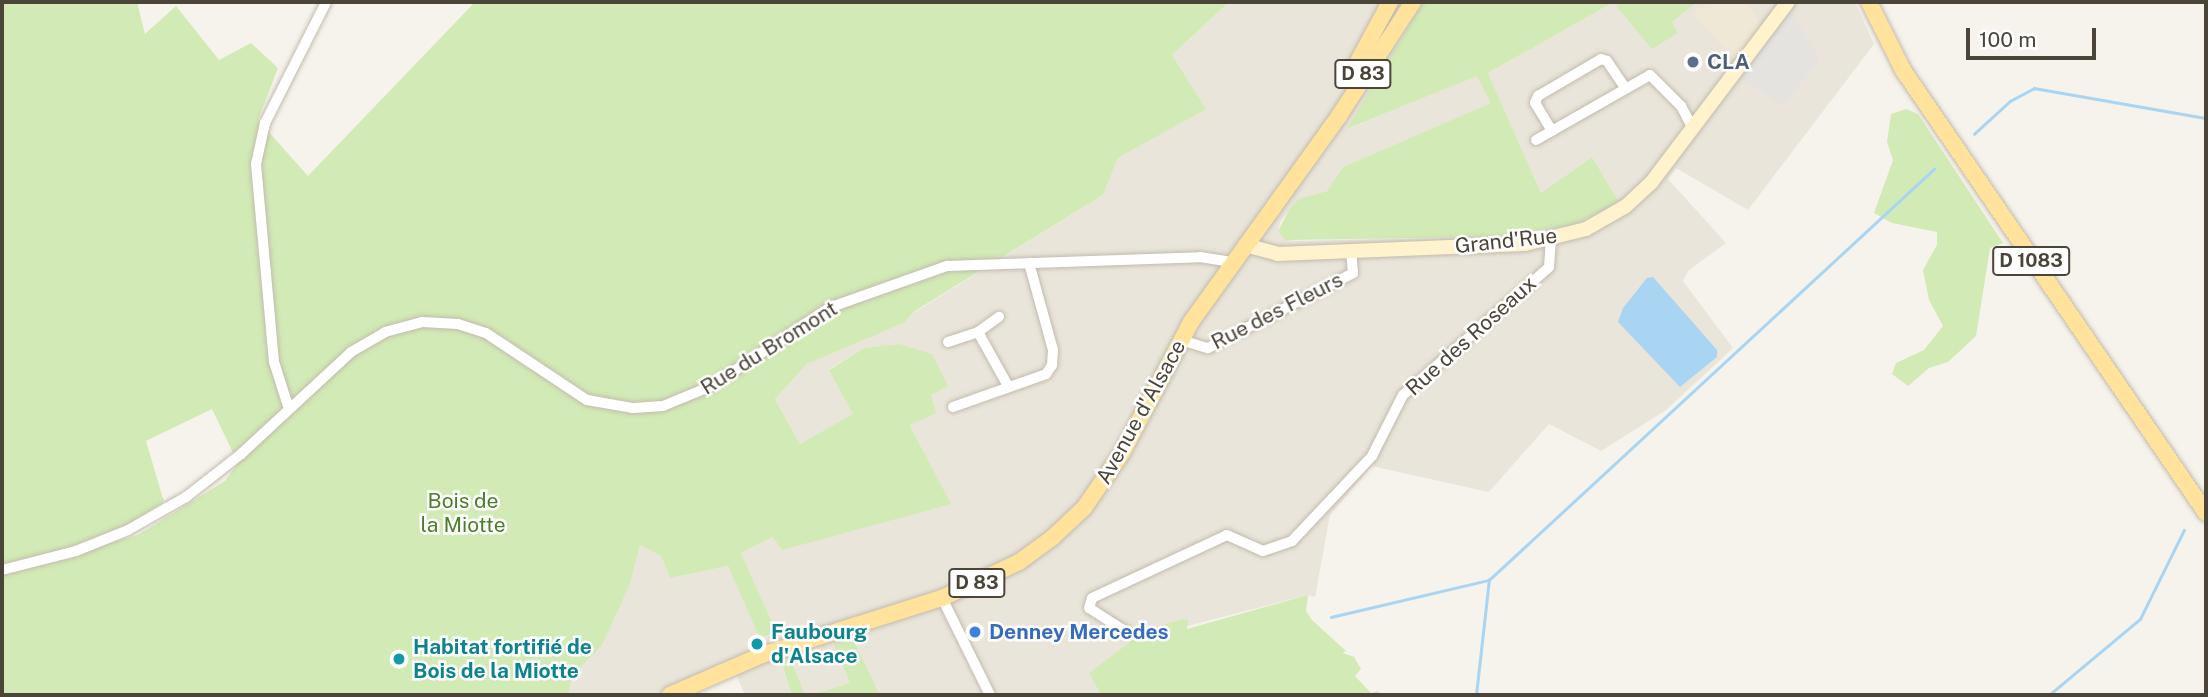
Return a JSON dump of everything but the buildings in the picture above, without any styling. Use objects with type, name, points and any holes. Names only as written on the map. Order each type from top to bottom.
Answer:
[{"type":"main road","name":"Avenue d'Alsace","points":[[1316,146],[1390,2]]},
{"type":"main road","name":"Avenue d'Alsace","points":[[670,695],[762,655],[942,598],[1019,562],[1084,508],[1122,453],[1181,340],[1413,2]]},
{"type":"main road","name":"D 1083","points":[[1869,2],[1911,81],[2206,513]]},
{"type":"street","points":[[289,409],[274,362],[256,164],[265,122],[326,2]]},
{"type":"street","name":"Grand'Rue","points":[[1245,245],[1278,254],[1351,251],[1551,240],[1586,229],[1626,206],[1651,183],[1788,2]]},
{"type":"street","points":[[1552,131],[1535,103],[1538,96],[1601,59],[1607,61],[1625,88]]},
{"type":"street","points":[[1536,140],[1646,75],[1654,76],[1681,106],[1693,130]]},
{"type":"street","name":"Rue des Roseaux","points":[[1128,633],[1089,608],[1093,598],[1227,535],[1263,551],[1292,541],[1372,456],[1403,395],[1549,267],[1551,240]]},
{"type":"street","name":"Rue des Fleurs","points":[[1181,340],[1208,348],[1353,273],[1351,251]]},
{"type":"street","name":"Rue du Bromont","points":[[2,570],[76,551],[128,530],[186,497],[370,339],[422,322],[458,324],[486,333],[587,400],[633,408],[663,406],[690,397],[798,325],[899,280],[947,267],[1200,257],[1233,262]]},
{"type":"street","points":[[953,407],[1046,374],[1052,365],[1053,351],[1029,263]]},
{"type":"street","points":[[948,342],[978,332],[999,317]]},
{"type":"street","points":[[978,332],[1008,386]]},
{"type":"street","points":[[942,598],[990,695]]},
{"type":"shaded area","points":[[1229,2],[1423,2],[1348,129],[1478,75],[1492,103],[1343,167],[1327,191],[1299,200],[1281,220],[1278,231],[1285,239],[1296,241],[1485,237],[1574,225],[1619,202],[1592,157],[1541,193],[1488,73],[1614,2],[1855,2],[1874,44],[1748,210],[1676,168],[1668,179],[1726,243],[1689,270],[1683,281],[1733,348],[1666,410],[1601,451],[1549,424],[1489,492],[1372,466],[1330,515],[1315,597],[1308,595],[1137,639],[1089,673],[1101,695],[880,695],[853,639],[833,643],[850,683],[810,695],[805,695],[790,656],[780,660],[792,695],[745,695],[736,674],[690,695],[568,695],[573,674],[602,646],[630,584],[640,545],[661,556],[670,578],[728,566],[760,639],[776,631],[741,553],[773,537],[950,503],[910,424],[899,344],[864,348],[829,369],[854,414],[800,444],[775,399],[807,364],[904,323],[915,312],[1103,195],[1118,158],[1205,109],[1172,55]]},
{"type":"shaded area","points":[[1710,2],[1747,2],[1762,27],[1736,61],[1692,13]]},
{"type":"shaded area","points":[[1790,9],[1820,60],[1783,105],[1740,78]]},
{"type":"green space","name":"Bois de la Miotte","points":[[2,2],[137,2],[145,34],[176,6],[219,60],[251,43],[278,68],[258,120],[308,176],[475,2],[1229,2],[1172,55],[1206,109],[1118,158],[1103,195],[915,311],[904,323],[807,364],[775,399],[800,444],[853,414],[829,370],[864,348],[899,344],[932,354],[948,386],[931,395],[936,413],[910,425],[951,504],[782,550],[773,537],[741,553],[776,631],[760,639],[728,566],[670,578],[661,556],[640,545],[630,584],[602,646],[573,674],[568,695],[2,695],[2,575],[138,535],[225,481],[238,463],[212,409],[146,441],[164,502],[123,527],[73,547],[2,565]]},
{"type":"green space","points":[[1423,2],[1614,2],[1488,73],[1541,193],[1592,157],[1619,202],[1574,225],[1485,237],[1285,240],[1278,231],[1289,210],[1299,199],[1327,191],[1343,167],[1491,103],[1477,76],[1347,129]]},
{"type":"green space","points":[[1621,2],[1697,2],[1672,22],[1678,33],[1652,49],[1616,6]]},
{"type":"green space","points":[[1906,109],[1918,114],[2003,243],[1990,248],[1976,336],[1948,362],[1929,368],[1908,386],[1892,374],[1896,363],[1924,350],[1943,326],[1929,300],[1923,270],[1937,245],[1937,232],[1892,223],[1874,213],[1893,160],[1887,142],[1891,114]]},
{"type":"green space","points":[[1308,595],[1306,611],[1312,620],[1346,651],[1343,653],[1354,657],[1361,669],[1355,676],[1371,693],[1378,691],[1382,695],[1101,695],[1089,673],[1146,630],[1182,619],[1188,620],[1187,629]]},
{"type":"green space","points":[[853,639],[880,695],[810,695],[850,683],[833,643]]},
{"type":"green space","points":[[790,656],[805,695],[792,695],[780,659]]},
{"type":"water","points":[[1653,277],[1717,350],[1717,357],[1680,387],[1618,322],[1623,308],[1647,278]]},
{"type":"waterway","points":[[1974,134],[2010,101],[2034,88],[2206,118]]},
{"type":"waterway","points":[[1331,617],[1489,580],[1934,169]]},
{"type":"waterway","points":[[2049,695],[2140,619],[2184,530]]},
{"type":"waterway","points":[[1476,695],[1489,580]]},
{"type":"place","name":"CLA","points":[[1693,62]]},
{"type":"place","name":"Denney Mercedes","points":[[975,632]]},
{"type":"place","name":"Faubourg d'Alsace","points":[[757,644]]},
{"type":"place","name":"Habitat fortifié de Bois de la Miotte","points":[[399,659]]}]
